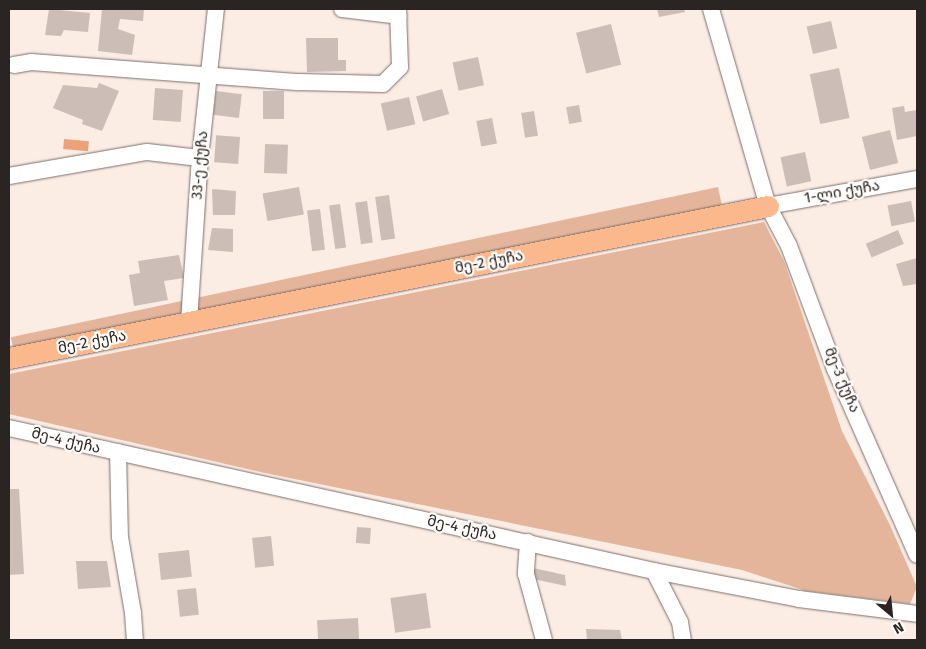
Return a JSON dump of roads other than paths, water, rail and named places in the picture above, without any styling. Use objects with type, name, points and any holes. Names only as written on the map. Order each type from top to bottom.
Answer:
[{"type":"main road","name":"მე-2 ქუჩა","points":[[9,358],[768,206]]},
{"type":"street","name":"33-ე ქუჩა","points":[[189,322],[200,158],[216,9]]},
{"type":"street","points":[[14,65],[30,62],[209,73],[299,82],[383,84],[400,66],[399,12],[342,9]]},
{"type":"street","points":[[711,9],[768,206]]},
{"type":"street","points":[[9,176],[147,152],[200,158]]},
{"type":"street","name":"1-ლი ქუჩა","points":[[768,206],[917,179]]},
{"type":"street","name":"მე-3 ქუჩა","points":[[768,206],[789,246],[835,369],[917,555]]},
{"type":"street","name":"მე-4 ქუჩა","points":[[9,428],[654,571],[800,599],[917,614]]},
{"type":"street","points":[[118,452],[120,537],[134,612],[135,640]]},
{"type":"street","points":[[528,542],[526,574],[544,640]]},
{"type":"street","points":[[654,571],[680,622],[683,640]]}]
